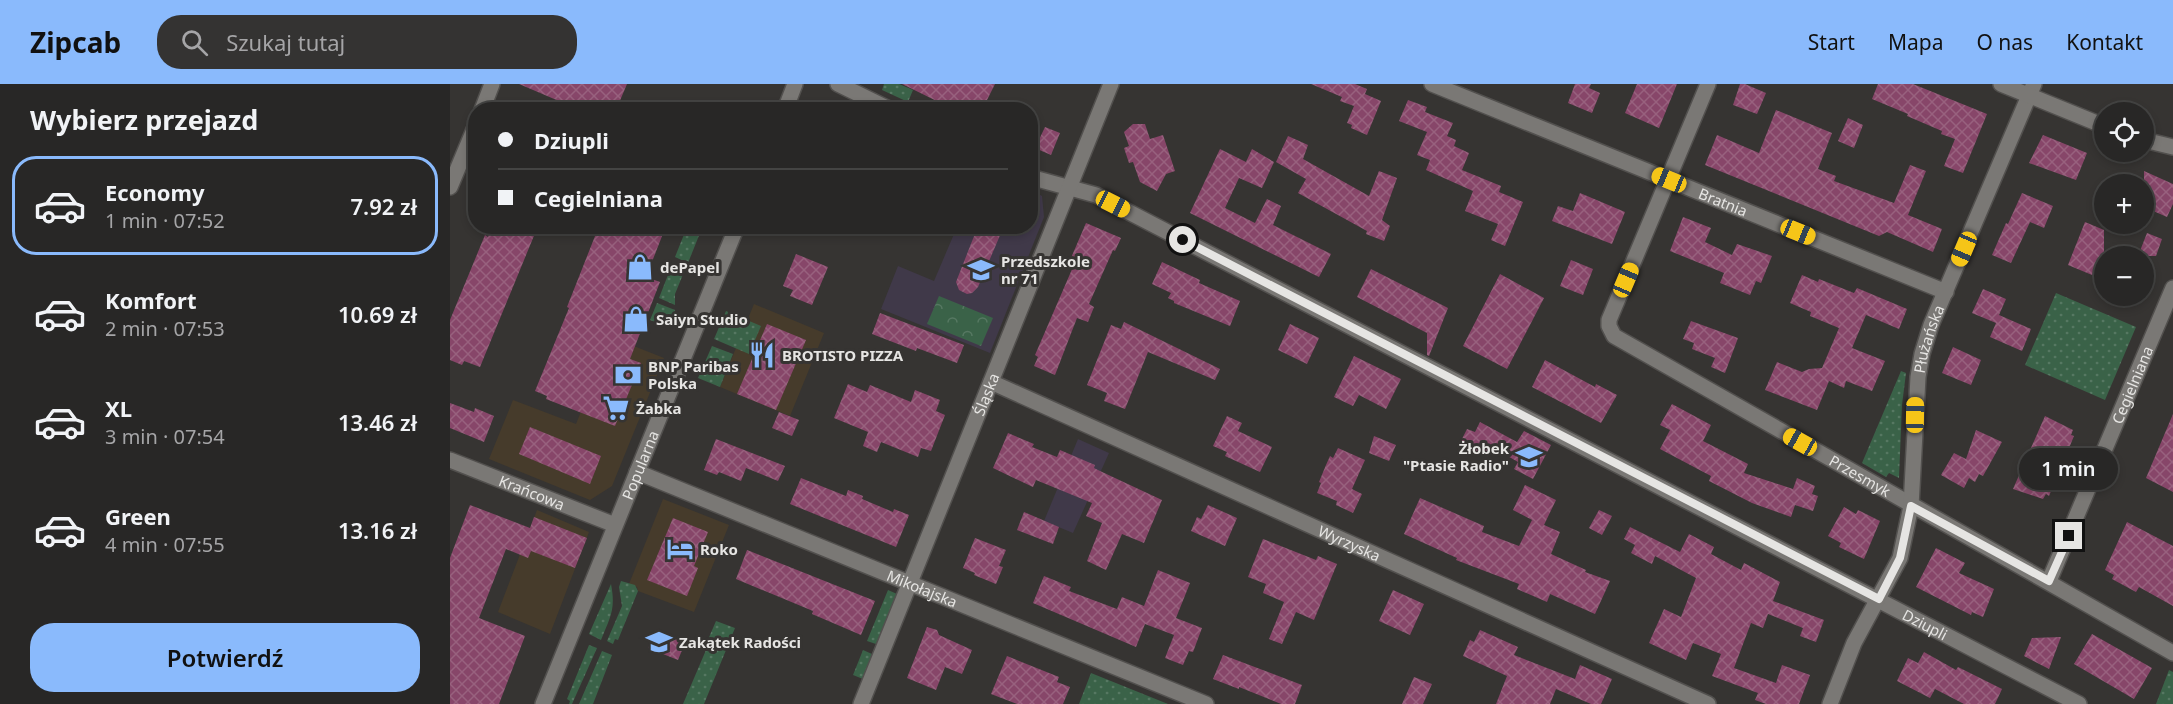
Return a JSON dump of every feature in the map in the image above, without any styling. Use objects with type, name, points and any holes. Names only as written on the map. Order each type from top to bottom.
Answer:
[{"type":"street","points":[[485,102],[492,84]]},
{"type":"street","points":[[787,102],[795,84]]},
{"type":"street","points":[[838,84],[875,102]]},
{"type":"street","name":"Śląska","points":[[861,704],[1111,84]]},
{"type":"street","name":"Bratnia","points":[[1432,84],[1946,292]]},
{"type":"street","points":[[1669,180],[1708,84]]},
{"type":"street","points":[[2001,84],[2032,90],[2094,121]]},
{"type":"street","name":"Płużańska","points":[[1830,704],[1854,643],[1900,558],[1911,506],[1918,377],[1925,345],[2032,90]]},
{"type":"street","points":[[450,187],[456,155],[468,137]]},
{"type":"street","points":[[2154,142],[2173,147]]},
{"type":"street","name":"Dziupli","points":[[1038,179],[1095,195],[2079,704]]},
{"type":"street","name":"Przesmyk","points":[[1669,180],[1609,320],[1611,331],[1620,340],[2173,653]]},
{"type":"street","name":"Popularna","points":[[543,704],[733,234]]},
{"type":"street","name":"Cegielniana","points":[[2049,581],[2173,288]]},
{"type":"street","name":"Wyrzyska","points":[[991,382],[1708,704]]},
{"type":"street","name":"Krańcowa","points":[[450,460],[615,525]]},
{"type":"street","name":"Mikołajska","points":[[637,472],[1206,704]]},
{"type":"shaded area","name":"Przedszkole nr 71","points":[[1038,194],[1042,196],[1044,217],[1038,232]]},
{"type":"shaded area","name":"Przedszkole nr 71","points":[[954,234],[1037,234],[990,353],[881,309],[898,266],[934,281]]},
{"type":"shaded area","points":[[754,304],[824,333],[790,416],[720,387]]},
{"type":"shaded area","points":[[611,337],[664,358],[612,486],[590,500],[489,459],[513,400],[576,424]]},
{"type":"shaded area","points":[[1078,439],[1109,453],[1073,533],[1044,521]]},
{"type":"shaded area","points":[[663,499],[729,525],[694,612],[638,591],[637,587],[629,584]]},
{"type":"shaded area","points":[[537,510],[589,532],[550,634],[498,612]]},
{"type":"green space","points":[[884,84],[899,84],[913,90],[908,102],[882,90]]},
{"type":"green space","points":[[684,234],[700,234],[688,263],[675,257]]},
{"type":"green space","points":[[673,262],[686,267],[675,294],[675,305],[659,298]]},
{"type":"green space","points":[[2056,293],[2136,327],[2105,400],[2025,365]]},
{"type":"green space","points":[[939,296],[993,318],[981,346],[927,324]]},
{"type":"green space","points":[[657,303],[675,310],[676,326],[666,326],[650,320]]},
{"type":"green space","points":[[726,311],[761,326],[749,354],[714,339]]},
{"type":"green space","points":[[712,346],[733,354],[720,387],[698,378]]},
{"type":"green space","points":[[1901,371],[1906,373],[1902,405],[1899,478],[1889,473],[1886,477],[1862,463]]},
{"type":"green space","points":[[621,581],[635,585],[638,591],[618,640],[615,639],[613,644],[607,641],[622,606],[619,587]]},
{"type":"green space","points":[[611,584],[612,607],[601,640],[589,634]]},
{"type":"green space","points":[[888,590],[897,594],[876,644],[867,641]]},
{"type":"green space","points":[[716,621],[735,628],[704,704],[683,704],[709,643],[707,642]]},
{"type":"green space","points":[[589,645],[597,648],[572,704],[569,704],[570,701],[567,699]]},
{"type":"green space","points":[[863,650],[872,654],[863,679],[853,675]]},
{"type":"green space","points":[[602,651],[612,655],[593,704],[579,704]]},
{"type":"green space","points":[[2169,670],[2173,672],[2173,704],[2156,704]]},
{"type":"green space","points":[[1091,673],[1168,704],[1079,704]]},
{"type":"building","points":[[519,84],[627,84],[619,102],[561,102]]},
{"type":"building","points":[[902,84],[995,84],[986,102],[939,102]]},
{"type":"building","points":[[1311,84],[1355,84],[1367,89],[1365,94],[1381,101],[1367,135],[1351,128],[1352,125],[1347,123],[1354,106],[1340,101],[1342,97]]},
{"type":"building","points":[[1575,84],[1591,84],[1589,88],[1600,93],[1592,113],[1568,103]]},
{"type":"building","points":[[1637,84],[1677,84],[1659,128],[1625,113]]},
{"type":"building","points":[[1740,84],[1766,93],[1757,114],[1733,105]]},
{"type":"building","points":[[1878,84],[1913,84],[1987,114],[1963,173],[1944,166],[1955,139],[1907,116],[1908,114],[1872,99]]},
{"type":"building","points":[[1408,100],[1427,107],[1425,112],[1453,123],[1447,136],[1456,140],[1454,146],[1469,153],[1462,170],[1501,186],[1499,192],[1523,202],[1505,246],[1491,240],[1498,224],[1465,211],[1473,191],[1426,170],[1430,160],[1417,155],[1427,132],[1399,121]]},
{"type":"building","points":[[1776,110],[1832,133],[1818,169],[1836,176],[1834,181],[1894,203],[1910,165],[1926,171],[1908,215],[1942,229],[1933,252],[1887,232],[1879,236],[1705,165],[1717,135],[1759,153]]},
{"type":"building","points":[[1848,118],[1863,125],[1854,148],[1838,141]]},
{"type":"building","points":[[1133,124],[1145,124],[1150,139],[1163,135],[1175,171],[1166,174],[1157,191],[1140,182],[1133,162],[1129,163],[1124,148],[1129,146],[1124,132]]},
{"type":"building","points":[[1045,127],[1060,133],[1051,155],[1038,149],[1038,142]]},
{"type":"building","points":[[2043,135],[2087,153],[2076,180],[2029,163]]},
{"type":"building","points":[[1288,136],[1308,145],[1303,159],[1369,196],[1379,171],[1397,178],[1382,220],[1390,226],[1384,241],[1366,234],[1367,231],[1298,193],[1306,179],[1276,162]]},
{"type":"building","points":[[1220,149],[1246,162],[1252,149],[1274,162],[1262,188],[1239,178],[1225,208],[1255,223],[1267,199],[1281,206],[1273,225],[1331,254],[1319,277],[1190,213]]},
{"type":"building","points":[[2154,175],[2173,184],[2173,204],[2167,217],[2154,211]]},
{"type":"building","points":[[1580,193],[1625,212],[1612,244],[1552,221],[1558,206],[1573,211]]},
{"type":"building","points":[[2022,193],[2053,206],[2044,228],[2030,222],[2011,263],[1992,255]]},
{"type":"building","points":[[1683,217],[1711,228],[1705,242],[1732,255],[1737,244],[1772,256],[1761,283],[1756,281],[1750,295],[1720,283],[1724,273],[1670,251]]},
{"type":"building","points":[[2085,222],[2094,226],[2094,234],[2104,234],[2104,246],[2094,246],[2094,276],[2068,265]]},
{"type":"building","points":[[1086,223],[1121,238],[1115,251],[1113,250],[1089,304],[1094,307],[1088,322],[1077,318],[1055,375],[1034,366],[1038,357],[1035,355],[1076,260],[1071,258]]},
{"type":"building","points":[[489,234],[535,234],[480,367],[464,361],[462,365],[450,360],[450,320],[485,235],[488,237]]},
{"type":"building","points":[[596,234],[663,234],[646,277],[660,282],[630,359],[641,363],[615,426],[546,399],[547,396],[535,391],[569,308],[567,307]]},
{"type":"building","points":[[975,234],[1001,234],[978,287],[972,293],[967,294],[959,290],[956,282]]},
{"type":"building","points":[[2147,234],[2162,239],[2156,256],[2154,256],[2154,246],[2142,246]]},
{"type":"building","points":[[796,254],[828,267],[812,305],[790,296],[793,290],[783,286]]},
{"type":"building","points":[[1571,260],[1593,269],[1583,295],[1560,286]]},
{"type":"building","points":[[1162,262],[1200,280],[1199,283],[1240,301],[1230,326],[1174,303],[1168,298],[1171,293],[1152,284]]},
{"type":"building","points":[[1371,269],[1448,308],[1429,356],[1427,355],[1427,333],[1357,297]]},
{"type":"building","points":[[1500,274],[1544,298],[1507,369],[1463,346]]},
{"type":"building","points":[[1802,275],[1854,293],[1857,288],[1907,309],[1899,329],[1866,315],[1852,348],[1885,361],[1872,391],[1846,381],[1844,388],[1829,381],[1817,410],[1765,390],[1777,362],[1802,372],[1822,368],[1839,328],[1810,316],[1811,312],[1790,303]]},
{"type":"building","points":[[1983,289],[2006,299],[1999,315],[2031,329],[2022,351],[1990,337],[1996,323],[1972,313]]},
{"type":"building","points":[[880,313],[964,345],[957,363],[917,348],[916,351],[872,334]]},
{"type":"building","points":[[1691,321],[1738,338],[1725,373],[1711,367],[1715,358],[1692,349],[1694,343],[1683,339]]},
{"type":"building","points":[[1124,322],[1220,369],[1215,380],[1148,352],[1125,409],[1104,401],[1107,393],[1087,385],[1111,325],[1121,329]]},
{"type":"building","points":[[767,324],[806,340],[776,410],[737,394]]},
{"type":"building","points":[[1290,324],[1319,338],[1307,364],[1278,350]]},
{"type":"building","points":[[1953,347],[1981,360],[1971,385],[1942,373]]},
{"type":"building","points":[[1354,356],[1401,379],[1386,409],[1359,395],[1353,406],[1334,397]]},
{"type":"building","points":[[1545,360],[1595,387],[1596,384],[1617,395],[1601,423],[1532,387]]},
{"type":"building","points":[[848,384],[867,392],[870,385],[911,402],[915,390],[940,400],[936,411],[945,415],[931,451],[921,448],[918,457],[881,442],[877,452],[863,446],[868,432],[834,418]]},
{"type":"building","points":[[450,403],[474,412],[475,408],[494,416],[484,442],[450,428]]},
{"type":"building","points":[[1672,404],[1711,425],[1703,441],[1748,464],[1744,473],[1793,489],[1797,478],[1815,486],[1812,494],[1818,496],[1813,511],[1795,505],[1791,517],[1752,503],[1709,481],[1711,476],[1660,449],[1670,430],[1660,425]]},
{"type":"building","points":[[779,412],[799,420],[792,436],[772,428]]},
{"type":"building","points":[[2173,414],[2173,492],[2146,478]]},
{"type":"building","points":[[1227,416],[1242,423],[1238,431],[1272,447],[1260,472],[1225,456],[1227,452],[1213,446]]},
{"type":"building","points":[[2045,416],[2073,430],[2071,435],[2074,436],[2049,496],[2046,494],[2043,499],[2013,489]]},
{"type":"building","points":[[1480,422],[1517,442],[1524,431],[1551,445],[1533,479],[1514,469],[1518,462],[1492,447],[1487,458],[1459,445],[1467,429],[1475,432]]},
{"type":"building","points":[[530,427],[601,456],[590,484],[519,454]]},
{"type":"building","points":[[1976,430],[2002,442],[1983,476],[1979,474],[1975,482],[1969,478],[1964,488],[1941,475],[1954,453],[1966,459]]},
{"type":"building","points":[[1008,433],[1034,444],[1032,447],[1057,457],[1060,450],[1095,465],[1094,468],[1162,500],[1144,543],[1122,534],[1106,570],[1087,561],[1102,523],[1086,516],[1092,503],[1036,480],[1033,487],[993,468]]},
{"type":"building","points":[[1374,436],[1396,445],[1389,461],[1369,453]]},
{"type":"building","points":[[716,439],[785,466],[778,481],[746,468],[741,481],[719,472],[717,475],[704,470]]},
{"type":"building","points":[[1338,448],[1365,460],[1352,489],[1362,494],[1353,513],[1336,505],[1337,501],[1317,493],[1330,456],[1333,458]]},
{"type":"building","points":[[801,478],[846,496],[848,490],[863,496],[862,499],[893,512],[894,509],[909,515],[896,547],[790,504]]},
{"type":"building","points":[[1525,485],[1556,500],[1544,525],[1560,532],[1551,554],[1586,570],[1585,572],[1610,581],[1595,614],[1550,594],[1547,602],[1517,589],[1519,584],[1456,560],[1457,558],[1404,534],[1420,498],[1484,526],[1482,532],[1519,546],[1532,520],[1536,522],[1513,510]]},
{"type":"building","points":[[470,505],[530,528],[534,517],[587,538],[575,568],[531,551],[528,558],[506,549],[479,618],[525,636],[499,704],[450,704],[450,558]]},
{"type":"building","points":[[1208,505],[1237,518],[1225,546],[1191,531],[1197,517],[1201,519]]},
{"type":"building","points":[[1844,507],[1856,514],[1858,510],[1880,521],[1864,559],[1839,547],[1841,543],[1828,536]]},
{"type":"building","points":[[1599,510],[1612,516],[1602,535],[1589,528]]},
{"type":"building","points":[[1024,512],[1059,527],[1053,544],[1017,530]]},
{"type":"building","name":"Roko","points":[[673,518],[708,532],[694,566],[698,568],[687,596],[647,580]]},
{"type":"building","points":[[2127,522],[2173,546],[2173,606],[2139,587],[2136,592],[2112,579],[2114,575],[2105,570]]},
{"type":"building","points":[[1630,527],[1680,552],[1689,534],[1714,547],[1711,554],[1741,570],[1744,563],[1780,582],[1773,601],[1824,620],[1816,642],[1800,636],[1803,628],[1768,614],[1763,628],[1751,623],[1734,668],[1776,683],[1782,665],[1810,675],[1799,704],[1766,704],[1755,700],[1758,693],[1712,676],[1721,654],[1693,643],[1686,660],[1649,643],[1664,609],[1681,617],[1696,578],[1655,556],[1652,564],[1631,553],[1635,545],[1624,539]]},
{"type":"building","points":[[975,538],[1006,550],[999,566],[1003,567],[996,584],[963,568]]},
{"type":"building","points":[[1263,539],[1316,560],[1318,556],[1337,564],[1314,620],[1296,612],[1282,644],[1269,639],[1284,602],[1263,593],[1266,584],[1248,577]]},
{"type":"building","points":[[1936,548],[1965,563],[1959,573],[1994,589],[1983,617],[1972,612],[1971,615],[1916,587]]},
{"type":"building","points":[[747,550],[875,601],[861,635],[812,614],[813,611],[736,579]]},
{"type":"building","points":[[1158,570],[1190,583],[1176,618],[1202,628],[1193,652],[1189,651],[1183,665],[1165,658],[1174,635],[1145,624],[1136,647],[1033,603],[1044,576],[1071,587],[1069,591],[1117,609],[1122,597],[1144,606]]},
{"type":"building","points":[[1393,590],[1424,604],[1410,635],[1379,621]]},
{"type":"building","points":[[927,627],[937,630],[939,635],[972,650],[962,674],[945,667],[936,690],[907,678]]},
{"type":"building","points":[[656,630],[685,643],[678,660],[648,648]]},
{"type":"building","points":[[1480,630],[1518,647],[1514,655],[1575,679],[1580,665],[1612,679],[1601,704],[1591,704],[1556,689],[1550,704],[1496,704],[1507,676],[1463,656],[1470,640],[1474,642]]},
{"type":"building","points":[[2092,634],[2152,668],[2134,699],[2074,664]]},
{"type":"building","points":[[2061,637],[2049,669],[2024,656],[2032,638]]},
{"type":"building","points":[[1924,652],[1956,670],[1958,667],[2002,689],[1995,704],[1964,704],[1935,689],[1930,698],[1897,681],[1908,658],[1918,663]]},
{"type":"building","points":[[1223,655],[1302,685],[1295,704],[1281,704],[1213,679]]},
{"type":"building","points":[[1007,656],[1059,677],[1057,682],[1070,687],[1063,704],[1017,704],[991,694]]},
{"type":"building","points":[[1414,677],[1432,684],[1423,704],[1402,704]]},
{"type":"place","name":"dePapel","points":[[640,267]]},
{"type":"place","name":"Przedszkole nr 71","points":[[981,270]]},
{"type":"place","name":"Saiyn Studio","points":[[636,319]]},
{"type":"place","name":"BROTISTO PIZZA","points":[[762,355]]},
{"type":"place","name":"BNP Paribas Polska","points":[[628,375]]},
{"type":"place","name":"Żabka","points":[[616,408]]},
{"type":"place","name":"Żłobek \"Ptasie Radio\"","points":[[1529,457]]},
{"type":"place","name":"Roko","points":[[680,549]]},
{"type":"place","name":"Zakątek Radości","points":[[659,642]]},
{"type":"route","points":[[1183,240],[1879,599],[1900,558],[1911,506],[2049,581],[2069,536]]}]
